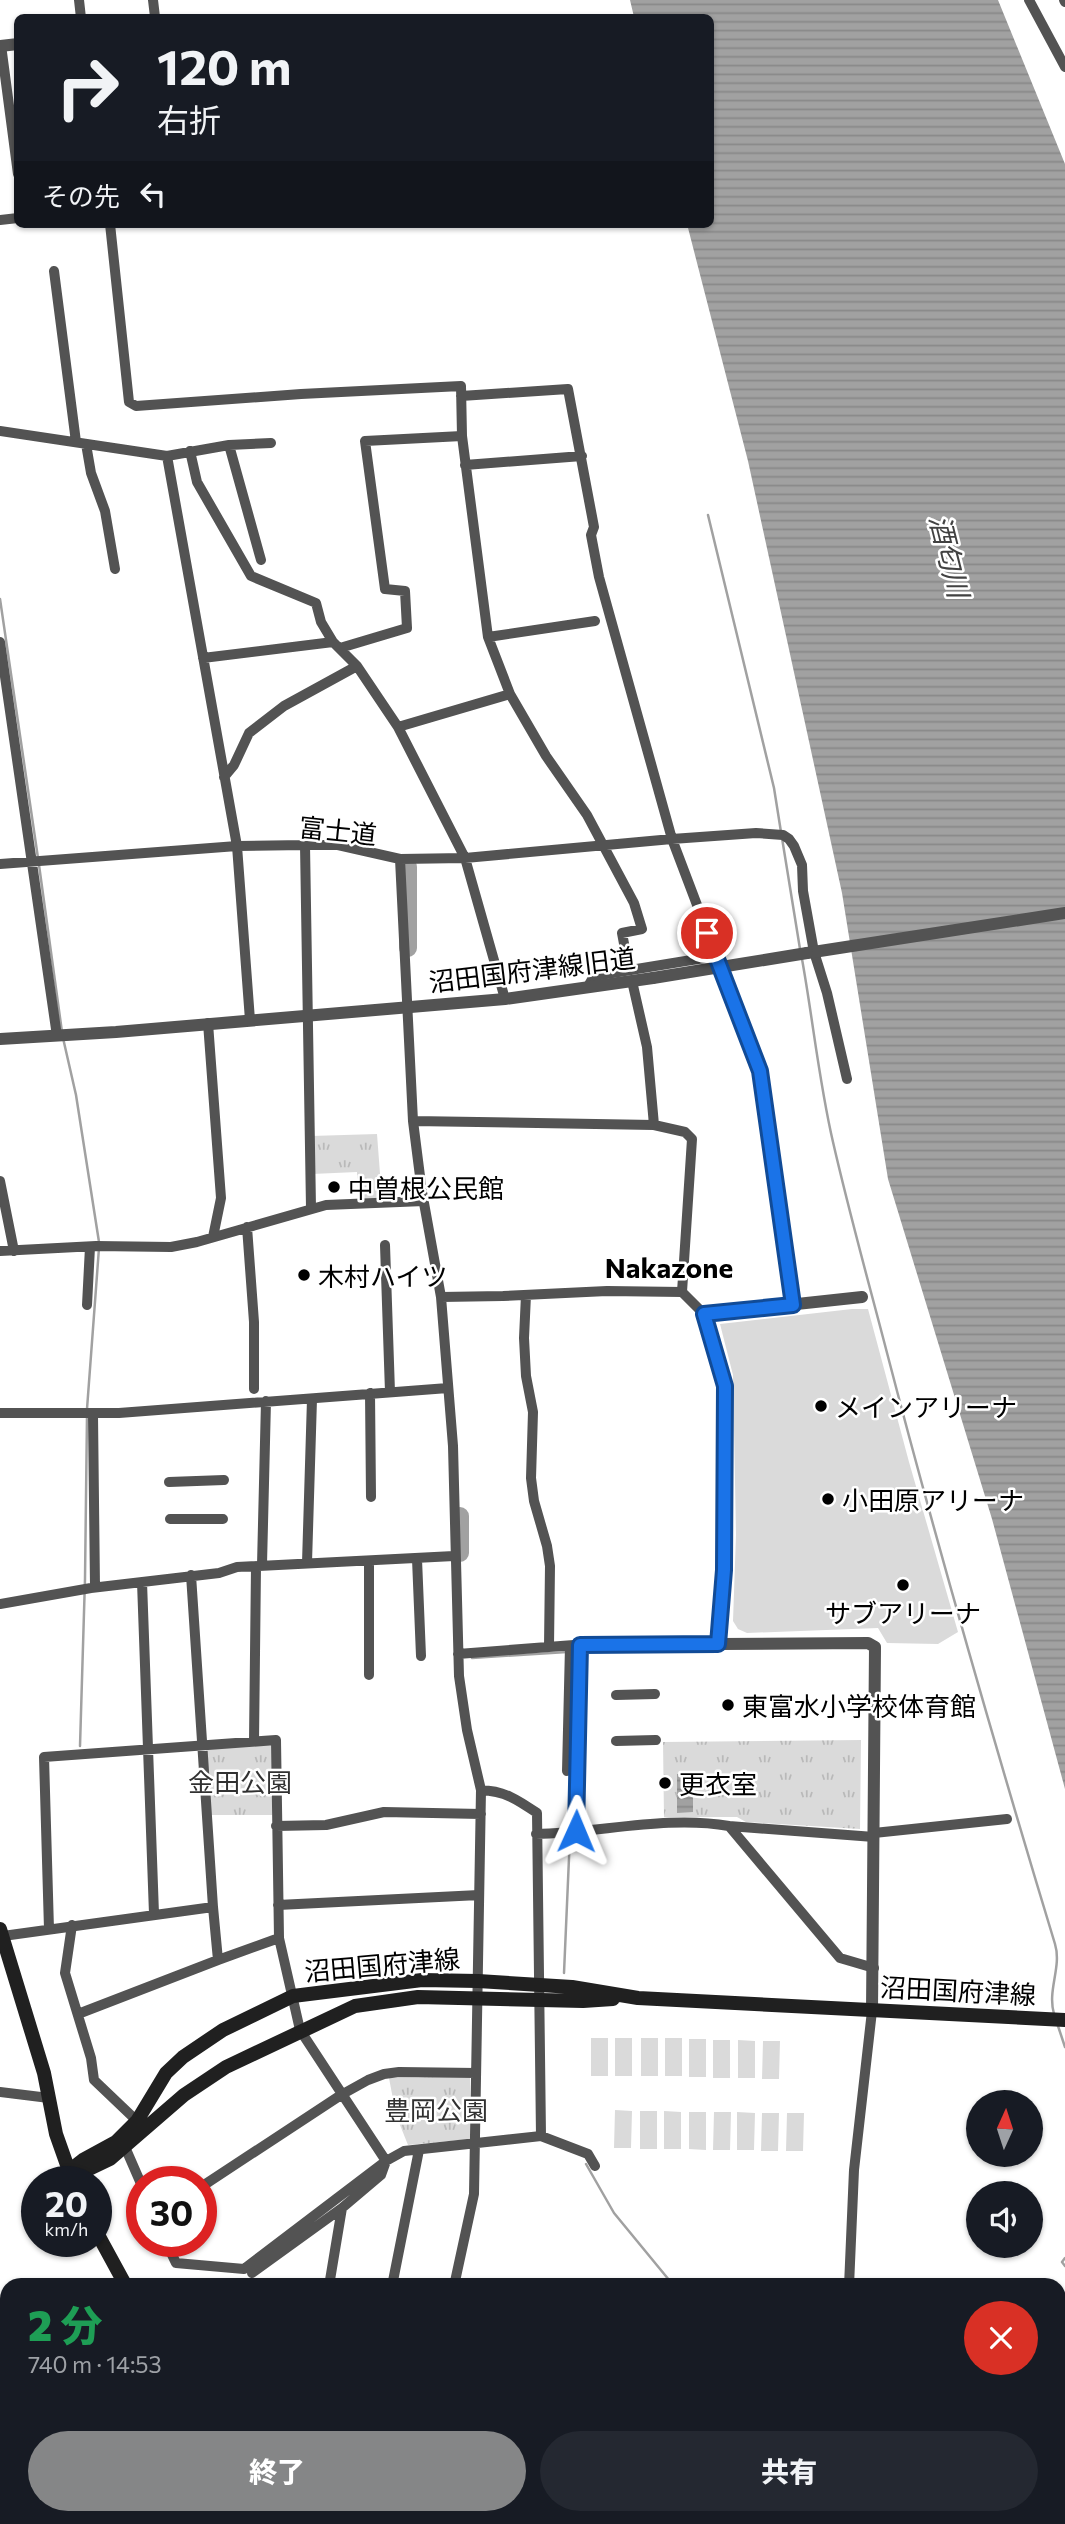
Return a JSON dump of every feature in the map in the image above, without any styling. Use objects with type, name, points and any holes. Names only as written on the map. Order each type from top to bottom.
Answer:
[{"type":"main road","points":[[1,1932],[44,2073],[56,2134],[67,2166]]},
{"type":"main road","name":"沼田国府津線","points":[[79,2166],[83,2160],[116,2142],[137,2121],[166,2073],[183,2057],[223,2030],[293,1996],[422,1980],[478,1981],[583,2001],[638,1998],[1065,2020]]},
{"type":"main road","name":"沼田国府津線","points":[[95,2166],[110,2159],[184,2095],[226,2067],[355,2006],[418,1997],[478,1997],[538,1992],[572,1980],[638,1998]]},
{"type":"main road","points":[[110,2257],[122,2278]]},
{"type":"street","points":[[1029,0],[1065,67]]},
{"type":"street","points":[[1,51],[14,144]]},
{"type":"street","points":[[110,228],[130,402],[136,406],[461,386],[461,436],[488,637],[510,694],[546,756],[587,814],[634,904],[642,929],[622,933],[647,1047],[654,1125]]},
{"type":"street","points":[[54,271],[81,443],[105,511],[115,569]]},
{"type":"street","points":[[461,396],[568,389],[594,527],[591,535],[599,577],[671,839],[760,1071],[793,1305]]},
{"type":"street","points":[[0,431],[167,456],[229,445],[271,443]]},
{"type":"street","points":[[203,658],[337,645],[407,628],[405,591],[385,589],[365,441],[461,436]]},
{"type":"street","points":[[229,445],[261,559]]},
{"type":"street","points":[[190,451],[197,482],[251,576],[316,603],[321,622],[356,666],[398,727],[465,858],[505,999]]},
{"type":"street","points":[[167,456],[237,846],[250,1020]]},
{"type":"street","points":[[465,465],[582,456]]},
{"type":"street","points":[[488,637],[595,621]]},
{"type":"street","points":[[0,642],[63,1035]]},
{"type":"street","points":[[225,777],[234,765],[249,733],[284,706],[356,666]]},
{"type":"street","points":[[398,727],[510,694]]},
{"type":"street","name":"富士道","points":[[0,864],[237,846],[305,845],[338,845],[400,859],[465,858],[671,839],[756,833],[783,835],[789,839],[802,865],[811,952]]},
{"type":"street","points":[[305,845],[311,1208]]},
{"type":"street","points":[[400,859],[413,1122],[441,1297],[453,1446],[458,1654],[467,1730],[481,1790],[474,2194],[456,2278]]},
{"type":"street","name":"沼田国府津線旧道","points":[[0,1039],[505,999],[587,988],[631,976],[653,978],[1065,913]]},
{"type":"street","points":[[811,952],[827,993],[847,1079]]},
{"type":"street","points":[[631,976],[716,956]]},
{"type":"street","points":[[208,1023],[221,1198],[213,1237]]},
{"type":"street","points":[[413,1122],[654,1125],[685,1132],[692,1139],[682,1292]]},
{"type":"street","points":[[0,1181],[14,1251]]},
{"type":"street","points":[[0,1251],[96,1246],[171,1247],[326,1205],[424,1201]]},
{"type":"street","points":[[247,1227],[254,1322],[254,1389]]},
{"type":"street","points":[[384,1245],[390,1392]]},
{"type":"street","points":[[87,1305],[96,1246]]},
{"type":"street","points":[[441,1297],[607,1290],[682,1292],[704,1314],[725,1386],[724,1570],[718,1644]]},
{"type":"street","points":[[526,1295],[526,1376],[533,1412],[531,1478],[534,1501],[551,1566],[549,1646]]},
{"type":"street","points":[[704,1314],[862,1297]]},
{"type":"street","points":[[0,1413],[88,1415],[448,1388]]},
{"type":"street","points":[[370,1393],[371,1497]]},
{"type":"street","points":[[307,1563],[312,1399]]},
{"type":"street","points":[[254,1741],[266,1401]]},
{"type":"street","points":[[88,1415],[93,1588]]},
{"type":"street","points":[[169,1482],[224,1480]]},
{"type":"street","points":[[170,1519],[223,1518]]},
{"type":"street","points":[[0,1604],[93,1588],[259,1566],[454,1556]]},
{"type":"street","points":[[417,1559],[421,1656]]},
{"type":"street","points":[[369,1562],[369,1675]]},
{"type":"street","points":[[191,1575],[218,1960]]},
{"type":"street","points":[[142,1582],[154,1914]]},
{"type":"street","points":[[458,1654],[494,1655],[549,1646],[573,1648],[868,1643],[875,1647],[873,2011],[853,2170],[849,2278]]},
{"type":"street","points":[[567,1771],[573,1648]]},
{"type":"street","points":[[573,1648],[576,1831]]},
{"type":"street","points":[[616,1695],[655,1694]]},
{"type":"street","points":[[49,1929],[44,1757],[276,1740],[279,1938],[300,2030],[386,2161]]},
{"type":"street","points":[[616,1741],[656,1740]]},
{"type":"street","points":[[481,1790],[513,1796],[537,1813],[541,2136]]},
{"type":"street","points":[[276,1826],[326,1825],[384,1812],[481,1814]]},
{"type":"street","points":[[537,1834],[713,1824],[874,1835],[1007,1819]]},
{"type":"street","points":[[729,1826],[840,1958],[874,1968]]},
{"type":"street","points":[[278,1905],[479,1895]]},
{"type":"street","points":[[1,1932],[49,1929],[213,1907]]},
{"type":"street","points":[[72,1925],[65,1973],[91,2058],[94,2080],[137,2121]]},
{"type":"street","points":[[78,2014],[279,1938]]},
{"type":"street","points":[[217,2176],[341,2095],[384,2074],[476,2073]]},
{"type":"street","points":[[0,2092],[48,2098]]},
{"type":"street","points":[[173,2257],[176,2263],[244,2269],[386,2161],[404,2151],[541,2136],[588,2154],[595,2166]]},
{"type":"street","points":[[125,2147],[133,2166]]},
{"type":"street","points":[[394,2278],[419,2150]]},
{"type":"street","points":[[252,2273],[342,2208],[381,2175],[386,2161]]},
{"type":"street","points":[[330,2278],[342,2208]]},
{"type":"green space","points":[[377,1134],[382,1200],[358,1201],[357,1172],[312,1174],[311,1136]]},
{"type":"green space","name":"小田原アリーナ","points":[[868,1309],[958,1632],[938,1644],[887,1643],[878,1628],[747,1633],[738,1629],[733,1621],[736,1535],[733,1375],[720,1324]]},
{"type":"green space","points":[[861,1740],[860,1829],[746,1822],[737,1817],[664,1817],[663,1742]]},
{"type":"green space","name":"金田公園","points":[[273,1744],[272,1815],[210,1815],[206,1747]]},
{"type":"green space","points":[[591,2038],[608,2038],[608,2076],[591,2076]]},
{"type":"green space","points":[[615,2038],[632,2038],[632,2076],[615,2076]]},
{"type":"green space","points":[[641,2038],[658,2038],[658,2076],[641,2076]]},
{"type":"green space","points":[[665,2038],[682,2038],[682,2076],[665,2076]]},
{"type":"green space","points":[[689,2039],[706,2039],[706,2077],[689,2077]]},
{"type":"green space","points":[[713,2040],[730,2040],[730,2078],[713,2078]]},
{"type":"green space","points":[[738,2040],[755,2041],[755,2078],[738,2078]]},
{"type":"green space","points":[[763,2041],[780,2041],[779,2079],[762,2079]]},
{"type":"green space","name":"豊岡公園","points":[[470,2076],[470,2139],[408,2145],[396,2115],[389,2078]]},
{"type":"green space","points":[[615,2110],[632,2111],[631,2148],[614,2148]]},
{"type":"green space","points":[[640,2111],[657,2111],[657,2149],[640,2149]]},
{"type":"green space","points":[[664,2111],[681,2112],[681,2149],[664,2149]]},
{"type":"green space","points":[[689,2112],[706,2112],[706,2150],[689,2149]]},
{"type":"green space","points":[[714,2112],[731,2112],[730,2150],[713,2150]]},
{"type":"green space","points":[[737,2112],[755,2113],[754,2150],[737,2150]]},
{"type":"green space","points":[[762,2113],[779,2113],[778,2151],[761,2151]]},
{"type":"green space","points":[[787,2113],[804,2113],[803,2151],[786,2151]]},
{"type":"water","name":"酒匂川","points":[[630,0],[998,0],[1065,164],[1065,1789],[992,1519],[888,1179],[842,893],[748,461],[688,228],[714,228],[714,14],[633,14]]},
{"type":"water","points":[[677,1774],[693,1774],[693,1812],[677,1813]]},
{"type":"waterway","points":[[708,515],[774,788],[781,832]]},
{"type":"waterway","points":[[0,599],[38,858]]},
{"type":"waterway","points":[[782,838],[800,949]]},
{"type":"waterway","points":[[39,865],[62,1032]]},
{"type":"waterway","points":[[408,867],[408,948]]},
{"type":"waterway","points":[[802,959],[828,1119],[852,1220],[947,1573],[1055,1944],[1057,1961],[1052,1996],[1054,2014]]},
{"type":"waterway","points":[[63,1038],[76,1095],[99,1242]]},
{"type":"waterway","points":[[87,1409],[99,1248]]},
{"type":"waterway","points":[[80,1746],[87,1416]]},
{"type":"waterway","points":[[460,1516],[460,1553]]},
{"type":"waterway","points":[[472,1658],[567,1652]]},
{"type":"waterway","points":[[573,1734],[575,1674]]},
{"type":"waterway","points":[[570,1829],[572,1769]]},
{"type":"waterway","points":[[564,1973],[570,1835]]},
{"type":"waterway","points":[[1057,2023],[1065,2047]]},
{"type":"waterway","points":[[586,2164],[614,2213],[667,2278]]},
{"type":"waterway","points":[[1065,2258],[1062,2262],[1065,2266]]},
{"type":"place","name":"中曽根公民館","points":[[334,1187]]},
{"type":"place","name":"木村ハイツ","points":[[304,1275]]},
{"type":"place","name":"メインアリーナ","points":[[821,1406]]},
{"type":"place","name":"小田原アリーナ","points":[[828,1499]]},
{"type":"place","name":"サブアリーナ","points":[[903,1585]]},
{"type":"place","name":"東富水小学校体育館","points":[[728,1705]]},
{"type":"place","name":"更衣室","points":[[665,1783]]},
{"type":"district","name":"Nakazone","points":[[669,1267]]},
{"type":"route","points":[[576,1831],[580,1645],[718,1644],[724,1570],[725,1386],[704,1314],[793,1305],[760,1071],[707,933]]}]
